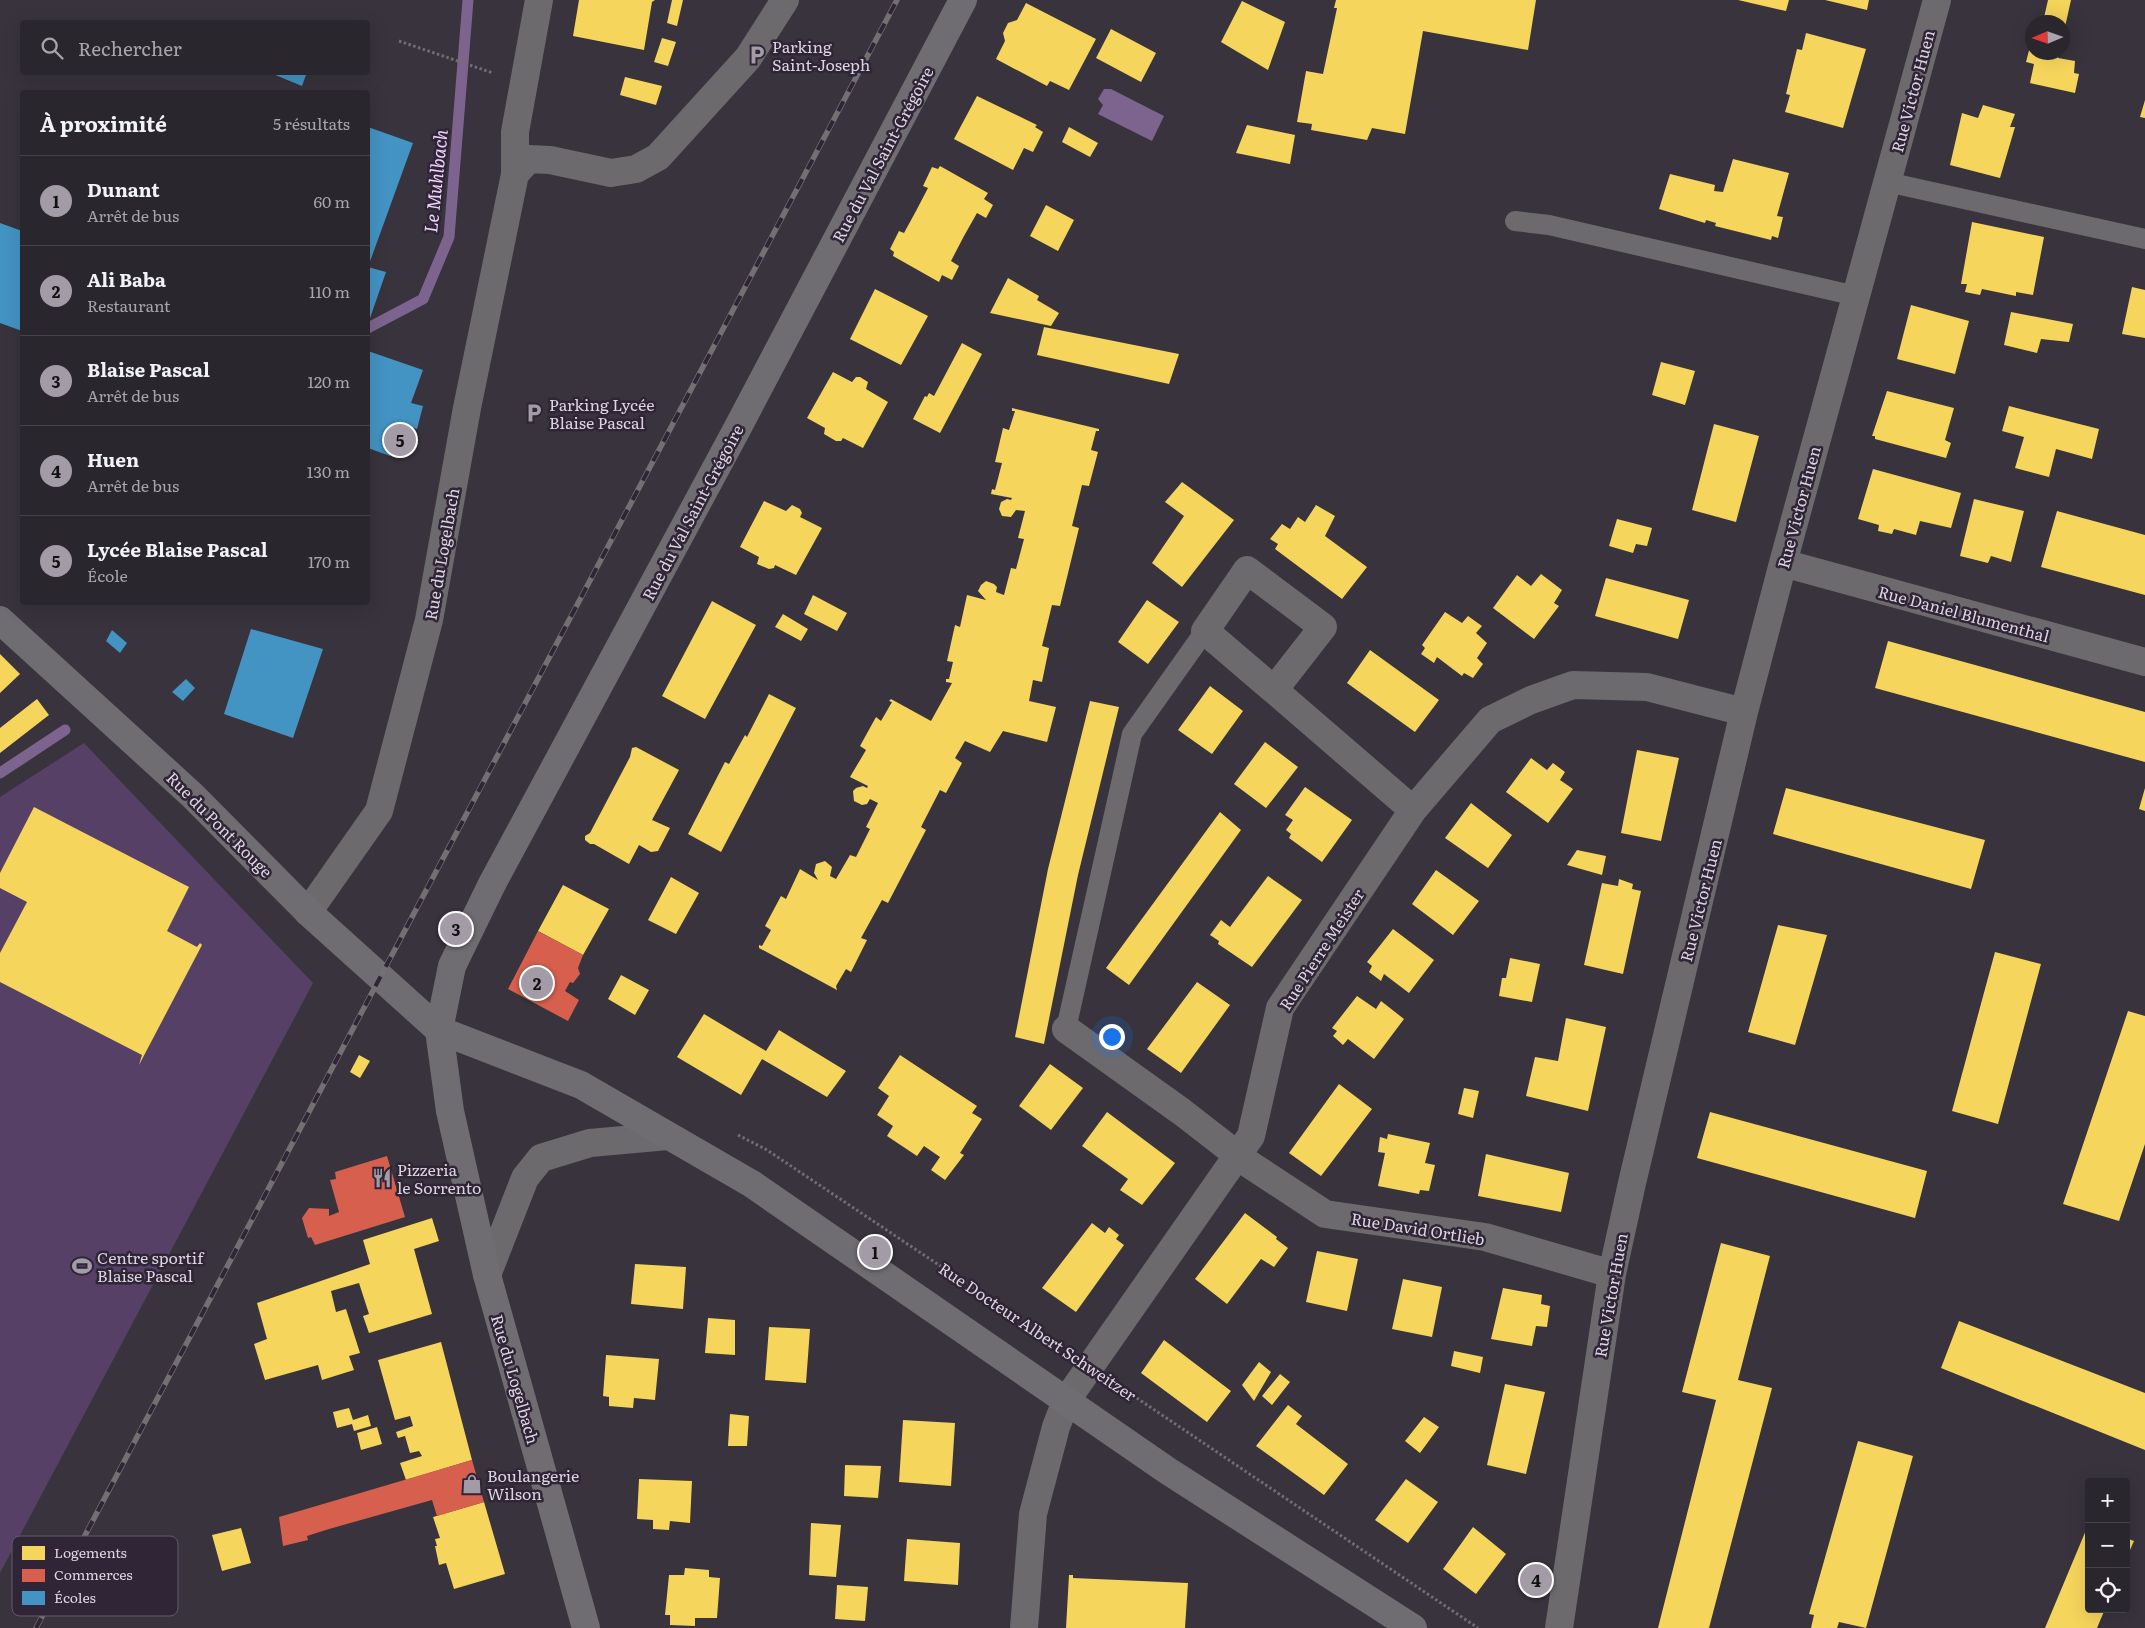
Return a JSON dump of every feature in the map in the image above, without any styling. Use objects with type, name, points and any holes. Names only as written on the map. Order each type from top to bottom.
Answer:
[{"type":"street","name":"Rue du Logelbach","points":[[308,912],[379,811],[429,620],[467,408],[515,174],[516,132],[539,0]]},
{"type":"street","points":[[515,174],[529,159],[550,160],[611,173],[636,169],[658,157],[748,58],[785,0]]},
{"type":"street","name":"Rue du Val Saint-Grégoire","points":[[439,1030],[452,966],[492,884],[737,429],[963,0]]},
{"type":"street","name":"Rue Victor Huen","points":[[1559,1628],[1612,1274],[1744,712],[1783,563],[1938,0]]},
{"type":"street","name":"Rue Daniel Blumenthal","points":[[1783,563],[2145,662]]},
{"type":"street","points":[[1274,690],[1323,627],[1247,570],[1205,631],[1412,810]]},
{"type":"street","name":"Rue du Pont Rouge","points":[[0,620],[193,796],[308,912],[439,1030]]},
{"type":"street","name":"Rue Pierre Meister","points":[[1024,1628],[1033,1514],[1056,1427],[1066,1401],[1252,1136],[1280,1008],[1412,810],[1490,720],[1531,700],[1573,685],[1647,687],[1744,712]]},
{"type":"street","points":[[1066,1029],[1182,1112],[1238,1155]]},
{"type":"street","name":"Rue du Logelbach","points":[[439,1030],[450,1110],[487,1275],[586,1628]]},
{"type":"street","points":[[439,1030],[581,1086],[752,1184],[1168,1471],[1413,1628]]},
{"type":"street","points":[[487,1275],[525,1178],[541,1158],[590,1143],[668,1136]]},
{"type":"street","name":"Rue David Ortlieb","points":[[1238,1155],[1325,1214],[1484,1238],[1612,1274]]},
{"type":"lane","points":[[1887,182],[2145,239]]},
{"type":"lane","points":[[1515,221],[1549,225],[1856,296]]},
{"type":"lane","points":[[1066,1029],[1132,734],[1205,631]]},
{"type":"path","points":[[399,41],[495,73]]},
{"type":"path","name":"Rue Docteur Albert Schweitzer","points":[[733,1133],[767,1150],[1478,1628]]},
{"type":"shaded area","points":[[1104,89],[1111,89],[1164,116],[1152,141],[1098,114],[1103,105],[1098,99]]},
{"type":"shaded area","name":"Centre sportif Blaise Pascal","points":[[84,743],[313,983],[20,1536],[12,1536],[12,1550],[0,1573],[0,797]]},
{"type":"building: Logements","points":[[579,0],[655,0],[652,2],[644,50],[573,36]]},
{"type":"building: Logements","points":[[672,0],[683,0],[677,26],[667,23]]},
{"type":"building: Logements","points":[[1336,0],[1536,0],[1528,50],[1423,31],[1405,134],[1372,128],[1367,140],[1311,130],[1312,124],[1297,122],[1306,71],[1323,74],[1337,8],[1334,8]]},
{"type":"building: Logements","points":[[1738,0],[1789,0],[1786,11]]},
{"type":"building: Logements","points":[[1825,0],[1869,0],[1867,10]]},
{"type":"building: Logements","points":[[2048,0],[2071,0],[2068,15],[2045,15]]},
{"type":"building: Logements","points":[[1242,1],[1285,22],[1268,70],[1221,42]]},
{"type":"building: Logements","points":[[1026,3],[1096,39],[1069,90],[1050,81],[1047,86],[996,59],[1005,41],[1003,33],[1008,23],[1017,20]]},
{"type":"building: Logements","points":[[1111,29],[1156,53],[1141,82],[1096,58]]},
{"type":"building: Logements","points":[[1806,33],[1866,49],[1843,128],[1785,112],[1790,95],[1786,94],[1797,49],[1802,50]]},
{"type":"building: Logements","points":[[662,38],[676,42],[668,66],[654,62]]},
{"type":"building: Logements","points":[[2027,60],[2075,61],[2074,73],[2079,74],[2075,93],[2030,83],[2034,64],[2026,62]]},
{"type":"building: Logements","points":[[625,77],[662,86],[656,105],[620,95]]},
{"type":"building: Logements","points":[[977,96],[1037,125],[1035,127],[1043,132],[1033,152],[1024,148],[1013,170],[954,139]]},
{"type":"building: Logements","points":[[2145,100],[2145,118],[2140,117]]},
{"type":"building: Logements","points":[[1983,105],[2015,114],[2010,127],[2015,127],[2000,178],[1950,165],[1962,113],[1978,118]]},
{"type":"building: Logements","points":[[1247,125],[1295,135],[1290,164],[1236,153]]},
{"type":"building: Logements","points":[[1069,127],[1098,143],[1090,157],[1062,142]]},
{"type":"building: Logements","points":[[1733,159],[1789,173],[1777,216],[1783,217],[1778,238],[1772,236],[1771,240],[1715,226],[1716,223],[1706,220],[1705,223],[1659,209],[1670,174],[1715,185],[1714,191],[1723,192]]},
{"type":"building: Logements","points":[[940,166],[988,193],[984,199],[993,205],[986,218],[977,213],[964,236],[951,261],[959,266],[952,280],[942,275],[939,282],[893,256],[894,252],[890,249],[899,231],[904,233],[928,188],[923,186],[932,167],[938,169]]},
{"type":"building: Logements","points":[[1046,205],[1074,220],[1058,251],[1030,236]]},
{"type":"building: Logements","points":[[1972,222],[2044,237],[2033,295],[2016,292],[2016,296],[1982,289],[1980,295],[1965,292],[1967,284],[1961,284]]},
{"type":"building: Logements","points":[[1008,278],[1039,296],[1037,300],[1059,313],[1051,326],[990,313]]},
{"type":"building: Logements","points":[[2132,287],[2145,290],[2145,338],[2122,334]]},
{"type":"building: Logements","points":[[875,289],[928,316],[901,365],[850,339]]},
{"type":"building: Logements","points":[[1911,305],[1969,321],[1955,374],[1897,359]]},
{"type":"building: Logements","points":[[2011,312],[2073,324],[2069,342],[2041,339],[2037,353],[2004,345]]},
{"type":"building: Logements","points":[[1044,327],[1179,354],[1169,384],[1037,355]]},
{"type":"building: Logements","points":[[962,343],[982,354],[940,433],[913,419],[925,396],[927,397],[929,393],[934,396]]},
{"type":"building: Logements","points":[[1661,362],[1695,371],[1685,405],[1652,395]]},
{"type":"building: Logements","points":[[833,372],[852,382],[856,377],[860,377],[868,382],[866,389],[888,402],[863,448],[843,438],[841,441],[836,441],[824,434],[825,428],[807,418]]},
{"type":"building: Logements","points":[[1887,391],[1954,408],[1945,440],[1951,443],[1946,458],[1875,439],[1875,436],[1872,436]]},
{"type":"building: Logements","points":[[2009,406],[2099,429],[2092,459],[2056,449],[2049,477],[2015,468],[2024,437],[2002,431]]},
{"type":"building: Logements","points":[[1012,408],[1099,429],[1099,431],[1096,431],[1091,450],[1098,452],[1089,486],[1082,485],[1072,526],[1079,528],[1060,606],[1052,605],[1042,646],[1049,648],[1042,682],[1033,680],[1029,701],[1056,707],[1047,742],[1003,731],[990,752],[965,741],[955,758],[962,763],[946,793],[940,790],[921,827],[926,830],[888,903],[882,900],[861,938],[867,940],[851,972],[846,969],[836,986],[837,990],[759,948],[759,945],[762,946],[771,930],[765,926],[781,896],[786,899],[800,869],[818,880],[814,873],[816,864],[825,861],[832,867],[830,876],[836,879],[850,855],[856,857],[870,829],[866,827],[878,803],[870,799],[867,804],[862,805],[854,801],[853,791],[856,788],[863,786],[867,788],[868,786],[850,777],[866,750],[860,746],[876,717],[881,721],[892,702],[889,701],[891,699],[931,721],[952,683],[946,682],[946,679],[949,679],[953,662],[947,661],[955,625],[960,627],[967,595],[986,600],[978,591],[986,581],[997,587],[996,592],[1004,595],[1011,568],[1016,569],[1024,539],[1018,538],[1025,511],[1016,510],[1011,517],[1002,516],[999,509],[1001,502],[1007,499],[1011,500],[1012,498],[991,494],[992,489],[995,490],[1002,463],[995,462],[1003,428],[1009,430],[1015,411],[1012,411]]},
{"type":"building: Logements","points":[[1714,424],[1759,436],[1736,522],[1692,510]]},
{"type":"building: Logements","points":[[1873,469],[1961,493],[1951,528],[1920,521],[1916,535],[1894,529],[1892,534],[1878,531],[1879,525],[1858,519]]},
{"type":"building: Logements","points":[[1182,482],[1234,520],[1182,587],[1152,563],[1184,516],[1165,502]]},
{"type":"building: Logements","points":[[1974,499],[2024,511],[2011,562],[1991,556],[1988,563],[1960,556]]},
{"type":"building: Logements","points":[[764,501],[786,511],[792,505],[800,509],[802,513],[800,517],[822,528],[796,575],[775,565],[774,568],[769,569],[757,564],[759,557],[740,547]]},
{"type":"building: Logements","points":[[1316,505],[1335,516],[1325,536],[1367,567],[1342,599],[1275,549],[1278,544],[1270,539],[1282,524],[1290,529],[1298,517],[1305,522]]},
{"type":"building: Logements","points":[[2057,511],[2145,535],[2145,595],[2041,567]]},
{"type":"building: Logements","points":[[1617,519],[1652,528],[1647,546],[1636,544],[1633,553],[1609,546]]},
{"type":"building: Logements","points":[[1541,574],[1562,590],[1554,603],[1559,606],[1534,639],[1493,608],[1517,575],[1531,586]]},
{"type":"building: Logements","points":[[1606,578],[1689,600],[1678,639],[1595,616]]},
{"type":"building: Logements","points":[[813,595],[847,613],[837,631],[804,614]]},
{"type":"building: Logements","points":[[1147,600],[1179,622],[1148,664],[1118,642]]},
{"type":"building: Logements","points":[[712,601],[756,625],[705,719],[662,696]]},
{"type":"building: Logements","points":[[1445,612],[1462,623],[1468,616],[1482,626],[1476,633],[1487,643],[1477,658],[1483,664],[1473,678],[1464,673],[1462,676],[1437,657],[1434,663],[1421,654],[1425,648],[1422,645]]},
{"type":"building: Logements","points":[[783,614],[808,629],[801,641],[775,627]]},
{"type":"building: Logements","points":[[1888,641],[2145,712],[2145,762],[1875,688]]},
{"type":"building: Logements","points":[[1370,650],[1439,700],[1415,732],[1347,683]]},
{"type":"building: Logements","points":[[0,654],[20,674],[0,693]]},
{"type":"building: Logements","points":[[1210,686],[1243,711],[1212,754],[1178,730]]},
{"type":"building: Logements","points":[[769,694],[796,708],[721,852],[688,834],[725,762],[729,764],[745,735],[747,737]]},
{"type":"building: Logements","points":[[37,699],[49,715],[0,753],[0,728]]},
{"type":"building: Logements","points":[[1090,701],[1119,707],[1078,875],[1044,1044],[1015,1037],[1048,869]]},
{"type":"building: Logements","points":[[1265,742],[1298,767],[1266,808],[1234,784]]},
{"type":"building: Logements","points":[[636,747],[679,770],[652,820],[670,828],[658,851],[651,852],[639,845],[629,864],[594,844],[590,844],[585,840],[585,836],[590,833],[630,757],[632,748]]},
{"type":"building: Logements","points":[[1637,750],[1679,758],[1661,841],[1621,833]]},
{"type":"building: Logements","points":[[1531,758],[1547,770],[1553,763],[1565,772],[1560,780],[1573,789],[1548,823],[1506,792]]},
{"type":"building: Logements","points":[[1305,787],[1352,820],[1322,862],[1289,838],[1291,834],[1286,830],[1293,820],[1285,815]]},
{"type":"building: Logements","points":[[1786,788],[1985,840],[1971,889],[1773,834]]},
{"type":"building: Logements","points":[[2145,788],[2145,811],[2139,809]]},
{"type":"building: Logements","points":[[1471,803],[1512,835],[1488,868],[1445,838]]},
{"type":"building: Logements","points":[[34,807],[189,887],[167,931],[197,947],[200,943],[202,945],[139,1065],[142,1055],[0,982],[0,953],[27,902],[0,888],[0,873]]},
{"type":"building: Logements","points":[[1220,812],[1241,830],[1129,985],[1106,968]]},
{"type":"building: Logements","points":[[1577,850],[1606,856],[1602,875],[1567,865]]},
{"type":"building: Logements","points":[[1436,870],[1479,901],[1453,935],[1412,904]]},
{"type":"building: Logements","points":[[1268,876],[1302,900],[1252,967],[1218,944],[1219,941],[1210,935],[1221,920],[1230,927]]},
{"type":"building: Logements","points":[[671,877],[699,893],[676,934],[648,920]]},
{"type":"building: Logements","points":[[1619,879],[1633,884],[1632,889],[1641,891],[1623,974],[1584,965],[1602,883],[1618,886]]},
{"type":"building: Logements","points":[[563,885],[609,909],[583,955],[538,931]]},
{"type":"building: Logements","points":[[1778,925],[1827,935],[1795,1045],[1748,1032]]},
{"type":"building: Logements","points":[[1393,929],[1434,960],[1409,993],[1384,974],[1381,981],[1369,972],[1372,966],[1367,962]]},
{"type":"building: Logements","points":[[1995,952],[2041,964],[1998,1124],[1952,1111]]},
{"type":"building: Logements","points":[[1510,958],[1540,964],[1532,1002],[1499,996],[1502,978],[1506,978]]},
{"type":"building: Logements","points":[[621,975],[649,990],[635,1015],[608,999]]},
{"type":"building: Logements","points":[[1197,982],[1230,1005],[1181,1073],[1147,1049]]},
{"type":"building: Logements","points":[[1357,996],[1376,1009],[1381,1001],[1404,1019],[1374,1059],[1348,1039],[1343,1045],[1333,1036],[1337,1031],[1332,1028]]},
{"type":"building: Logements","points":[[2128,1011],[2145,1016],[2145,1144],[2119,1221],[2063,1204]]},
{"type":"building: Logements","points":[[704,1014],[766,1051],[779,1030],[846,1071],[827,1097],[762,1059],[741,1095],[677,1057]]},
{"type":"building: Logements","points":[[1566,1018],[1606,1027],[1588,1111],[1526,1096],[1535,1057],[1558,1061]]},
{"type":"building: Logements","points":[[359,1055],[370,1061],[360,1078],[350,1072]]},
{"type":"building: Logements","points":[[900,1055],[977,1106],[972,1113],[982,1119],[960,1153],[964,1155],[945,1180],[931,1170],[940,1157],[924,1146],[917,1156],[887,1136],[893,1126],[877,1115],[889,1096],[878,1088]]},
{"type":"building: Logements","points":[[1050,1064],[1083,1088],[1051,1130],[1019,1106]]},
{"type":"building: Logements","points":[[1339,1084],[1372,1109],[1321,1176],[1289,1153]]},
{"type":"building: Logements","points":[[1464,1088],[1479,1091],[1473,1118],[1458,1114]]},
{"type":"building: Logements","points":[[1107,1112],[1175,1163],[1142,1205],[1120,1190],[1128,1179],[1082,1146]]},
{"type":"building: Logements","points":[[1710,1112],[1927,1171],[1915,1218],[1697,1158]]},
{"type":"building: Logements","points":[[1388,1134],[1430,1143],[1425,1163],[1435,1165],[1429,1191],[1420,1190],[1419,1194],[1378,1186],[1385,1153],[1378,1152],[1380,1137],[1387,1139]]},
{"type":"building: Logements","points":[[1486,1154],[1569,1173],[1561,1212],[1478,1196]]},
{"type":"building: Logements","points":[[1245,1213],[1277,1237],[1276,1239],[1288,1248],[1274,1267],[1261,1259],[1227,1304],[1195,1279]]},
{"type":"building: Logements","points":[[432,1218],[439,1241],[414,1249],[432,1314],[369,1333],[363,1316],[369,1314],[359,1283],[331,1291],[336,1312],[346,1309],[360,1353],[349,1356],[354,1370],[322,1380],[318,1365],[265,1380],[254,1344],[267,1339],[257,1303],[370,1264],[363,1240]]},
{"type":"building: Logements","points":[[1092,1223],[1105,1233],[1109,1227],[1119,1235],[1116,1239],[1124,1245],[1076,1312],[1042,1288]]},
{"type":"building: Logements","points":[[1721,1243],[1770,1256],[1738,1380],[1772,1388],[1709,1628],[1658,1628],[1716,1400],[1682,1392]]},
{"type":"building: Logements","points":[[1317,1251],[1358,1259],[1347,1311],[1306,1302]]},
{"type":"building: Logements","points":[[635,1264],[686,1267],[683,1309],[631,1304]]},
{"type":"building: Logements","points":[[1403,1279],[1442,1287],[1432,1337],[1392,1329]]},
{"type":"building: Logements","points":[[1503,1288],[1542,1295],[1541,1304],[1550,1306],[1547,1327],[1536,1326],[1532,1346],[1491,1339]]},
{"type":"building: Logements","points":[[708,1318],[735,1320],[735,1355],[705,1353]]},
{"type":"building: Logements","points":[[1959,1321],[2145,1393],[2145,1450],[1941,1368]]},
{"type":"building: Logements","points":[[769,1327],[810,1329],[806,1383],[765,1380]]},
{"type":"building: Logements","points":[[1164,1340],[1231,1391],[1207,1422],[1141,1373]]},
{"type":"building: Logements","points":[[441,1342],[472,1460],[406,1480],[400,1463],[422,1456],[419,1451],[410,1453],[405,1436],[398,1438],[396,1432],[413,1426],[410,1416],[395,1420],[378,1360]]},
{"type":"building: Logements","points":[[1454,1351],[1483,1357],[1480,1373],[1451,1366]]},
{"type":"building: Logements","points":[[606,1355],[659,1359],[655,1400],[634,1398],[633,1408],[609,1406],[609,1397],[603,1396]]},
{"type":"building: Logements","points":[[1259,1362],[1271,1372],[1254,1401],[1242,1385]]},
{"type":"building: Logements","points":[[1280,1374],[1290,1382],[1272,1405],[1262,1396]]},
{"type":"building: Logements","points":[[1505,1384],[1545,1392],[1526,1474],[1487,1465]]},
{"type":"building: Logements","points":[[1288,1405],[1302,1416],[1296,1424],[1348,1464],[1324,1495],[1256,1446]]},
{"type":"building: Logements","points":[[349,1408],[353,1420],[368,1415],[371,1426],[354,1431],[352,1424],[337,1428],[333,1412]]},
{"type":"building: Logements","points":[[730,1414],[749,1416],[747,1446],[728,1446]]},
{"type":"building: Logements","points":[[1424,1417],[1439,1427],[1420,1453],[1405,1441]]},
{"type":"building: Logements","points":[[903,1420],[955,1423],[951,1486],[899,1482]]},
{"type":"building: Logements","points":[[377,1427],[382,1444],[361,1450],[357,1433]]},
{"type":"building: Logements","points":[[1858,1441],[1913,1456],[1866,1628],[1839,1622],[1837,1628],[1811,1628],[1814,1615],[1809,1614]]},
{"type":"building: Logements","points":[[845,1465],[881,1466],[878,1498],[844,1496]]},
{"type":"building: Logements","points":[[639,1479],[692,1481],[690,1523],[670,1521],[669,1530],[653,1529],[653,1520],[637,1519]]},
{"type":"building: Logements","points":[[1406,1479],[1438,1502],[1408,1543],[1375,1520]]},
{"type":"building: Logements","points":[[484,1502],[505,1574],[454,1589],[446,1563],[439,1565],[435,1539],[440,1538],[433,1517]]},
{"type":"building: Logements","points":[[811,1523],[841,1525],[836,1577],[809,1575]]},
{"type":"building: Logements","points":[[1473,1527],[1506,1554],[1476,1594],[1443,1569]]},
{"type":"building: Logements","points":[[241,1528],[251,1563],[222,1571],[212,1535]]},
{"type":"building: Logements","points":[[2085,1533],[2085,1613],[2103,1613],[2097,1628],[2045,1628]]},
{"type":"building: Logements","points":[[907,1539],[960,1543],[958,1585],[904,1581]]},
{"type":"building: Logements","points":[[2130,1540],[2134,1541],[2130,1550]]},
{"type":"building: Logements","points":[[685,1568],[709,1570],[709,1577],[720,1578],[717,1618],[695,1618],[695,1626],[670,1625],[670,1615],[665,1615],[669,1575],[684,1575]]},
{"type":"building: Logements","points":[[1069,1575],[1073,1575],[1073,1578],[1188,1583],[1185,1628],[1066,1628]]},
{"type":"building: Logements","points":[[837,1585],[868,1587],[865,1621],[835,1619]]},
{"type":"building: Commerces","points":[[538,931],[583,955],[578,968],[580,974],[573,983],[570,982],[565,991],[579,1000],[568,1021],[508,989]]},
{"type":"building: Commerces","points":[[387,1156],[405,1217],[315,1245],[311,1237],[308,1238],[302,1218],[309,1208],[329,1209],[329,1216],[339,1212],[330,1180],[336,1179],[335,1172]]},
{"type":"building: Commerces","points":[[472,1460],[484,1502],[437,1516],[432,1500],[329,1529],[307,1536],[308,1540],[283,1546],[279,1517]]},
{"type":"building: Écoles","points":[[275,75],[306,75],[302,86]]},
{"type":"building: Écoles","points":[[370,128],[413,143],[370,261]]},
{"type":"building: Écoles","points":[[0,223],[20,230],[20,330],[0,323]]},
{"type":"building: Écoles","points":[[370,268],[386,272],[370,318]]},
{"type":"building: Écoles","points":[[370,352],[423,370],[411,403],[423,406],[417,429],[401,424],[390,456],[370,449]]},
{"type":"building: Écoles","points":[[251,629],[323,649],[293,738],[224,714]]},
{"type":"building: Écoles","points":[[112,630],[127,643],[120,653],[106,641]]},
{"type":"building: Écoles","points":[[186,679],[195,688],[183,701],[172,692]]},
{"type":"waterway","name":"Le Muhlbach","points":[[370,327],[423,299],[449,237],[468,0]]},
{"type":"waterway","name":"Le Muhlbach","points":[[0,773],[65,730]]},
{"type":"railway","points":[[85,1536],[897,0]]},
{"type":"railway","points":[[36,1628],[42,1616]]},
{"type":"place","name":"Parking Saint-Joseph","points":[[757,55]]},
{"type":"place","name":"Parking Lycée Blaise Pascal","points":[[534,413]]},
{"type":"place","name":"Lycée Blaise Pascal","points":[[400,440]]},
{"type":"place","name":"Blaise Pascal","points":[[456,929]]},
{"type":"place","name":"Ali Baba","points":[[537,983]]},
{"type":"place","name":"Pizzeria le Sorrento","points":[[382,1178]]},
{"type":"place","name":"Dunant","points":[[875,1252]]},
{"type":"place","name":"Centre sportif Blaise Pascal","points":[[82,1266]]},
{"type":"place","name":"Boulangerie Wilson","points":[[472,1484]]},
{"type":"place","name":"Huen","points":[[1536,1580]]}]
